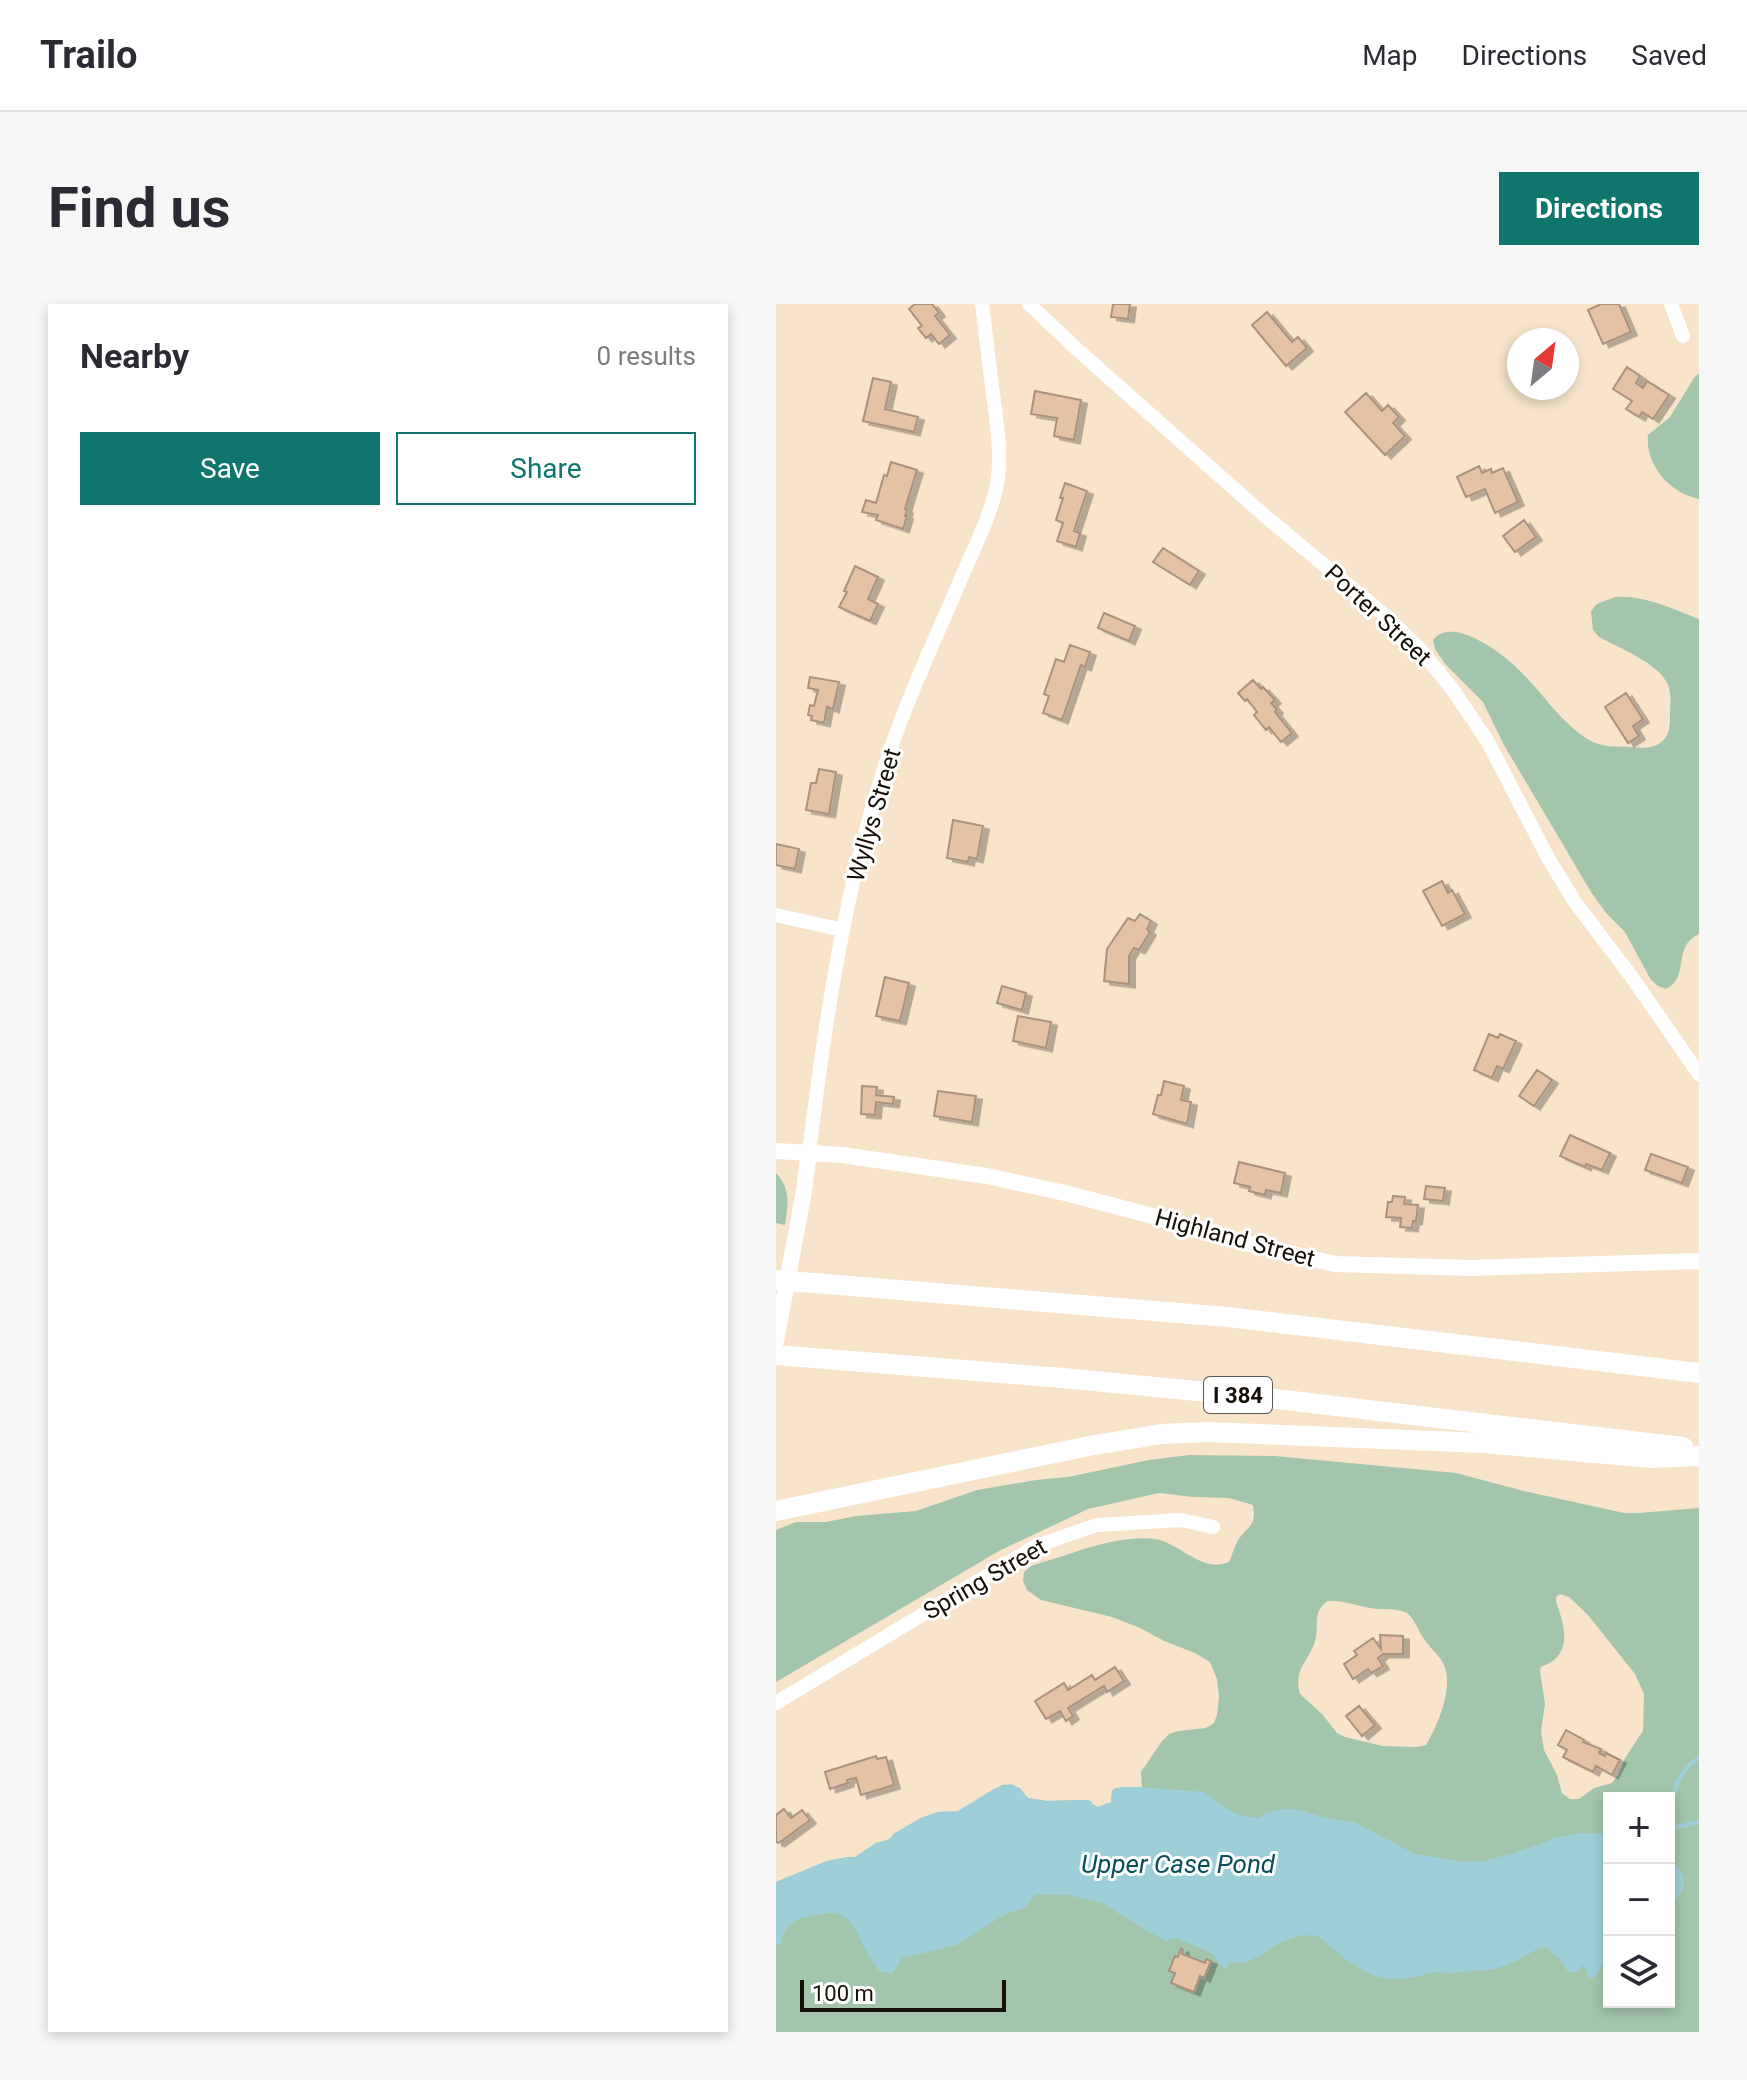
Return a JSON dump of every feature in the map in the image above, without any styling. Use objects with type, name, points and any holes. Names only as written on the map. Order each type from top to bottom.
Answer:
[{"type":"highway","points":[[776,1280],[1213,1316],[1699,1373]]},
{"type":"highway","name":"I 384","points":[[776,1355],[1259,1397],[1699,1449]]},
{"type":"highway","points":[[776,1511],[1075,1448],[1181,1432],[1441,1440],[1639,1458],[1699,1456]]},
{"type":"main road","name":"Highland Street","points":[[776,1151],[842,1155],[987,1176],[1065,1193],[1233,1240],[1335,1264],[1470,1268],[1699,1261]]},
{"type":"main road","name":"Wyllys Street","points":[[776,1341],[809,1152]]},
{"type":"street","name":"Wyllys Street","points":[[809,1152],[824,1034],[843,930],[869,819],[886,764],[997,485],[999,452],[982,304]]},
{"type":"street","name":"Porter Street","points":[[1029,304],[1265,516],[1387,617],[1420,649],[1453,690],[1488,742],[1548,858],[1575,902],[1699,1074]]},
{"type":"street","points":[[1671,304],[1683,336]]},
{"type":"street","points":[[776,915],[843,930]]},
{"type":"street","name":"Spring Street","points":[[776,1703],[1036,1546],[1055,1538],[1097,1525],[1181,1520],[1213,1527]]},
{"type":"green space","points":[[1699,373],[1699,499],[1678,491],[1662,476],[1651,457],[1648,435],[1670,417]]},
{"type":"green space","points":[[1615,597],[1647,600],[1699,619],[1699,934],[1686,946],[1678,977],[1666,989],[1651,980],[1625,932],[1591,892],[1504,745],[1483,702],[1445,664],[1433,640],[1441,634],[1452,632],[1487,645],[1516,667],[1568,724],[1594,743],[1642,748],[1653,746],[1666,737],[1669,730],[1668,685],[1656,670],[1599,637],[1593,630],[1591,611],[1597,604]]},
{"type":"green space","points":[[776,1173],[786,1191],[785,1225],[776,1223]]},
{"type":"green space","points":[[1189,1455],[1275,1456],[1456,1473],[1624,1513],[1699,1508],[1699,2032],[776,2032],[776,1882],[827,1861],[855,1857],[921,1818],[938,1812],[958,1811],[1002,1785],[1017,1788],[1028,1798],[1086,1800],[1098,1807],[1111,1802],[1115,1788],[1142,1787],[1141,1772],[1169,1734],[1206,1728],[1214,1723],[1219,1697],[1217,1679],[1210,1662],[1112,1617],[1041,1600],[1027,1590],[1023,1581],[1024,1572],[1031,1566],[1126,1539],[1155,1539],[1210,1564],[1229,1562],[1237,1542],[1252,1522],[1254,1512],[1253,1505],[1229,1498],[1159,1493],[1088,1509],[999,1551],[776,1682],[776,1530],[796,1522],[826,1522],[916,1511],[977,1490]],"holes":[[[1560,1594],[1569,1597],[1588,1615],[1635,1674],[1644,1694],[1643,1731],[1618,1775],[1612,1783],[1594,1788],[1579,1799],[1570,1799],[1562,1793],[1544,1750],[1541,1731],[1545,1704],[1541,1667],[1560,1654],[1564,1640],[1556,1601]],[[1328,1601],[1407,1613],[1441,1660],[1446,1672],[1446,1693],[1440,1716],[1426,1745],[1382,1746],[1345,1737],[1337,1733],[1300,1694],[1300,1671],[1315,1641],[1320,1610]]]},
{"type":"water","name":"Upper Case Pond","points":[[1010,1784],[1020,1788],[1028,1798],[1086,1800],[1098,1807],[1111,1802],[1112,1790],[1121,1787],[1204,1792],[1239,1815],[1258,1818],[1281,1809],[1297,1809],[1325,1818],[1354,1822],[1415,1854],[1466,1862],[1514,1853],[1554,1838],[1580,1833],[1603,1834],[1603,1964],[1593,1978],[1588,1977],[1583,1965],[1578,1972],[1568,1972],[1559,1958],[1545,1947],[1495,1969],[1435,1972],[1405,1979],[1386,1979],[1371,1975],[1345,1959],[1318,1936],[1301,1935],[1243,1963],[1231,1962],[1225,1969],[1212,1953],[1176,1938],[1165,1941],[1103,1903],[1069,1895],[1035,1894],[1026,1907],[1005,1914],[957,1945],[902,1958],[892,1974],[879,1971],[853,1926],[839,1914],[824,1913],[796,1920],[787,1928],[782,1943],[776,1945],[776,1882],[827,1861],[855,1857],[921,1818],[938,1812],[958,1811],[994,1789]]},
{"type":"water","points":[[1675,1863],[1684,1882],[1675,1900]]},
{"type":"building","points":[[915,304],[932,304],[939,313],[935,316],[950,335],[939,344],[931,334],[926,338],[918,328],[922,326],[909,309]]},
{"type":"building","points":[[1113,304],[1130,304],[1128,319],[1111,317]]},
{"type":"building","points":[[1601,304],[1619,304],[1631,332],[1603,344],[1588,310]]},
{"type":"building","points":[[1267,312],[1292,342],[1298,337],[1307,348],[1286,366],[1252,325]]},
{"type":"building","points":[[1627,367],[1640,376],[1636,383],[1643,388],[1647,381],[1669,395],[1653,419],[1642,412],[1639,417],[1626,409],[1632,401],[1613,389]]},
{"type":"building","points":[[873,378],[891,382],[885,409],[918,417],[914,432],[863,421]]},
{"type":"building","points":[[1035,391],[1081,400],[1074,440],[1054,436],[1057,418],[1031,414]]},
{"type":"building","points":[[1366,393],[1382,411],[1388,405],[1399,417],[1393,423],[1405,436],[1385,455],[1345,412]]},
{"type":"building","points":[[891,462],[917,470],[905,509],[907,516],[903,529],[876,520],[878,515],[862,512],[866,500],[876,503]]},
{"type":"building","points":[[1479,466],[1482,473],[1503,468],[1518,502],[1495,513],[1485,489],[1466,497],[1457,477]]},
{"type":"building","points":[[1065,483],[1087,491],[1074,531],[1080,533],[1076,547],[1057,541],[1063,523],[1056,520]]},
{"type":"building","points":[[1524,520],[1536,537],[1515,552],[1503,536]]},
{"type":"building","points":[[1163,548],[1199,571],[1190,585],[1153,562]]},
{"type":"building","points":[[855,566],[878,577],[868,599],[878,604],[870,621],[839,607]]},
{"type":"building","points":[[1104,613],[1135,626],[1129,641],[1098,628]]},
{"type":"building","points":[[1070,645],[1090,652],[1085,667],[1081,665],[1062,720],[1043,713],[1049,696],[1044,694],[1056,659],[1064,662]]},
{"type":"building","points":[[810,677],[839,682],[833,709],[827,707],[824,723],[811,720],[812,716],[808,715],[818,690],[808,688]]},
{"type":"building","points":[[1253,680],[1275,700],[1271,703],[1277,710],[1275,712],[1292,733],[1281,742],[1269,727],[1266,730],[1254,715],[1257,712],[1238,693]]},
{"type":"building","points":[[1626,693],[1643,719],[1633,726],[1639,736],[1628,743],[1605,707]]},
{"type":"building","points":[[819,769],[836,772],[829,814],[806,810],[811,783],[816,783]]},
{"type":"building","points":[[953,820],[983,826],[977,859],[969,857],[968,862],[947,858]]},
{"type":"building","points":[[776,844],[799,849],[795,869],[776,865]]},
{"type":"building","points":[[1442,881],[1448,893],[1452,890],[1465,914],[1442,926],[1423,891]]},
{"type":"building","points":[[1140,914],[1151,921],[1147,929],[1150,932],[1139,950],[1134,948],[1129,956],[1129,984],[1104,981],[1107,949],[1128,918],[1135,921]]},
{"type":"building","points":[[885,977],[909,983],[900,1021],[876,1016]]},
{"type":"building","points":[[1002,986],[1026,993],[1022,1010],[997,1003]]},
{"type":"building","points":[[1018,1016],[1051,1022],[1046,1048],[1013,1041]]},
{"type":"building","points":[[1489,1034],[1498,1038],[1500,1034],[1516,1041],[1503,1069],[1497,1066],[1492,1078],[1474,1070]]},
{"type":"building","points":[[1537,1070],[1552,1080],[1534,1106],[1519,1096]]},
{"type":"building","points":[[1164,1081],[1184,1086],[1181,1100],[1191,1102],[1187,1124],[1153,1114]]},
{"type":"building","points":[[862,1086],[877,1087],[876,1095],[894,1097],[893,1104],[876,1102],[875,1115],[861,1114]]},
{"type":"building","points":[[938,1091],[976,1096],[972,1122],[934,1116]]},
{"type":"building","points":[[1570,1135],[1610,1153],[1602,1170],[1586,1164],[1585,1167],[1560,1156]]},
{"type":"building","points":[[1651,1154],[1688,1167],[1682,1183],[1645,1170]]},
{"type":"building","points":[[1239,1162],[1285,1173],[1281,1193],[1266,1190],[1265,1195],[1234,1183]]},
{"type":"building","points":[[1426,1186],[1445,1188],[1443,1201],[1424,1199]]},
{"type":"building","points":[[1393,1196],[1405,1197],[1404,1204],[1418,1205],[1412,1228],[1400,1227],[1401,1218],[1386,1217],[1388,1202],[1392,1202]]},
{"type":"building","points":[[1380,1635],[1403,1636],[1403,1654],[1383,1654],[1378,1658],[1383,1666],[1371,1673],[1368,1669],[1353,1679],[1344,1664],[1357,1655],[1354,1651],[1373,1638],[1381,1649]]},
{"type":"building","points":[[1115,1667],[1124,1681],[1107,1692],[1104,1686],[1068,1708],[1073,1716],[1066,1721],[1060,1711],[1046,1719],[1035,1701],[1064,1683],[1068,1690],[1092,1675],[1095,1680]]},
{"type":"building","points":[[1359,1706],[1375,1725],[1362,1736],[1346,1716]]},
{"type":"building","points":[[1566,1730],[1583,1742],[1601,1749],[1599,1753],[1620,1760],[1612,1775],[1596,1766],[1593,1772],[1563,1757],[1567,1750],[1558,1745]]},
{"type":"building","points":[[876,1756],[877,1759],[886,1757],[894,1785],[861,1795],[856,1778],[830,1789],[825,1772]]},
{"type":"building","points":[[784,1809],[791,1818],[802,1810],[810,1820],[779,1843],[776,1842],[776,1815]]},
{"type":"building","points":[[1181,1949],[1182,1954],[1205,1963],[1206,1959],[1211,1961],[1204,1978],[1200,1976],[1194,1992],[1171,1983],[1175,1973],[1169,1971]]},
{"type":"waterway","points":[[1675,1792],[1684,1772],[1699,1758]]},
{"type":"waterway","points":[[1675,1828],[1699,1822]]}]
